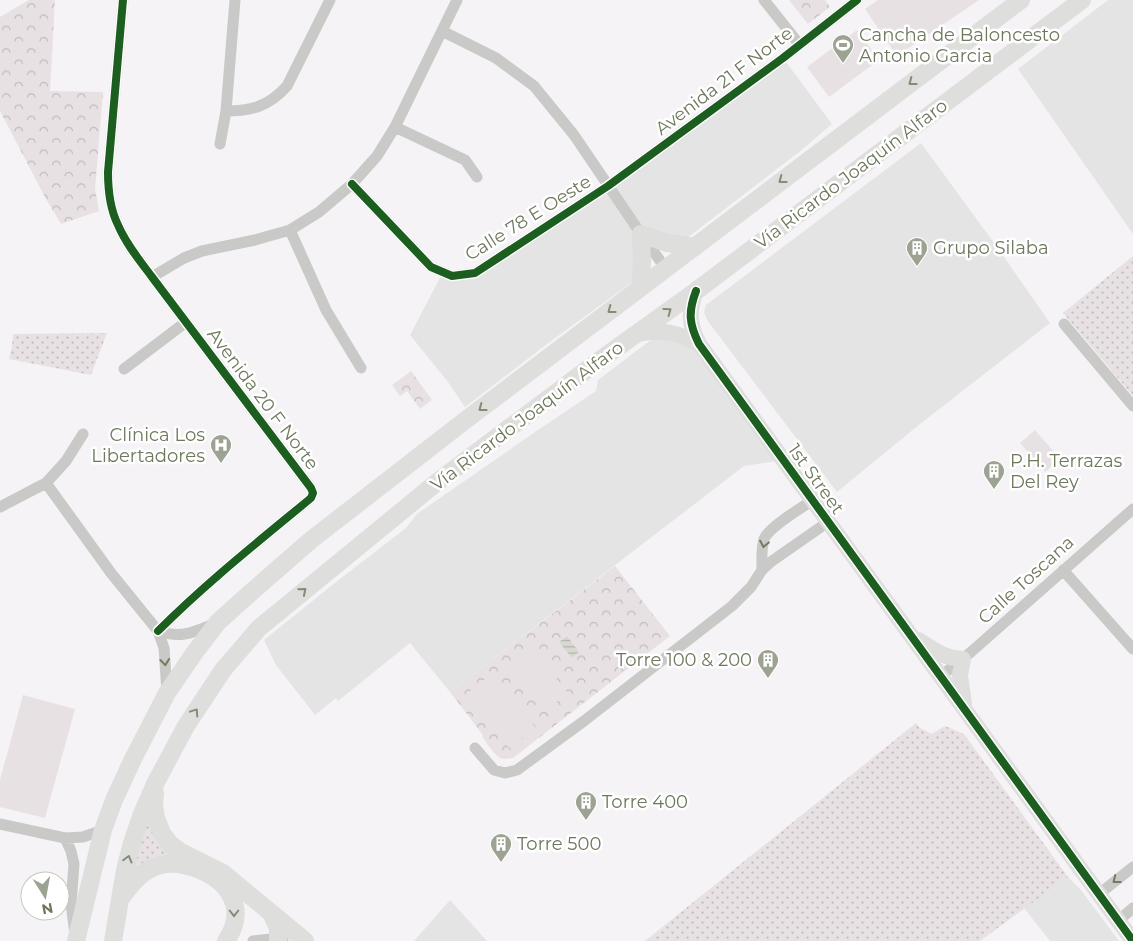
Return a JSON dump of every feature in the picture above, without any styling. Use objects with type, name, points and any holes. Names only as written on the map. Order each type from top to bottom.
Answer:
[{"type":"main road","name":"Vía Ricardo Joaquín Alfaro","points":[[76,940],[103,830],[114,800],[167,693],[218,622],[311,540],[459,425],[1021,0]]},
{"type":"main road","name":"Vía Ricardo Joaquín Alfaro","points":[[113,941],[125,870],[132,843],[141,816],[156,782],[186,726],[223,670],[259,628],[436,483],[593,365],[696,291],[1082,0]]},
{"type":"main road","points":[[640,288],[642,262],[641,234],[667,243],[695,247]]},
{"type":"main road","points":[[156,782],[154,804],[156,818],[162,833],[170,844],[180,852],[224,873],[305,941]]},
{"type":"main road","points":[[121,900],[137,879],[150,868],[176,863],[198,869],[218,880],[232,898],[235,914],[232,929],[226,941]]},
{"type":"main road","points":[[271,913],[281,940]]},
{"type":"street","name":"Avenida 20 F Norte","points":[[123,0],[108,172],[108,194],[117,224],[130,247],[313,493],[311,498],[229,565],[158,631]]},
{"type":"street","points":[[220,144],[226,111],[235,0]]},
{"type":"street","points":[[226,111],[255,108],[279,96],[287,86],[330,0]]},
{"type":"street","points":[[152,277],[184,258],[202,251],[255,240],[290,230],[319,212],[352,184],[377,156],[395,126],[457,0]]},
{"type":"street","points":[[764,0],[799,44]]},
{"type":"street","name":"Avenida 21 F Norte","points":[[608,186],[783,58],[857,0]]},
{"type":"street","points":[[442,31],[496,58],[534,86],[574,135],[666,269]]},
{"type":"street","points":[[395,126],[465,160],[476,177]]},
{"type":"street","name":"Calle 78 E Oeste","points":[[352,184],[431,267],[452,276],[475,273],[608,186]]},
{"type":"street","points":[[290,230],[326,310],[361,368]]},
{"type":"street","name":"1st Street","points":[[696,291],[691,304],[690,318],[699,344],[1133,941]]},
{"type":"street","points":[[124,370],[186,322]]},
{"type":"street","points":[[1064,324],[1133,406]]},
{"type":"street","name":"1st Street","points":[[637,334],[653,331],[669,332],[684,336],[699,344]]},
{"type":"street","points":[[0,507],[46,483],[66,461],[83,434]]},
{"type":"street","points":[[46,483],[111,573],[158,631],[164,648],[167,693]]},
{"type":"street","points":[[762,570],[763,548],[767,534],[778,524],[813,500]]},
{"type":"street","name":"Calle Toscana","points":[[941,676],[963,659],[1133,509]]},
{"type":"street","points":[[475,748],[494,770],[504,773],[518,770],[732,606],[772,561],[828,522]]},
{"type":"street","points":[[1063,570],[1133,649]]},
{"type":"street","points":[[158,631],[182,635],[218,622]]},
{"type":"street","points":[[913,637],[944,656],[963,659],[960,675],[965,709]]},
{"type":"street","points":[[0,824],[65,838],[83,837],[103,830]]},
{"type":"street","points":[[65,838],[74,864],[71,904],[76,940]]},
{"type":"street","points":[[1099,894],[1133,867]]},
{"type":"street","points":[[1118,921],[1133,908]]},
{"type":"street","points":[[253,941],[262,939],[281,940]]},
{"type":"shaded area","points":[[1108,0],[1133,0],[1133,234],[1018,69]]},
{"type":"shaded area","points":[[783,58],[832,124],[680,245],[654,239],[642,275],[465,407],[448,382],[410,335],[443,272],[475,273]]},
{"type":"shaded area","points":[[921,143],[1050,323],[920,424],[837,492],[707,320],[704,312],[706,305]]},
{"type":"shaded area","points":[[656,336],[697,348],[777,461],[744,466],[450,692],[410,643],[338,701],[336,698],[315,715],[276,665],[264,640],[406,528],[417,514],[596,391],[598,380]]},
{"type":"shaded area","points":[[567,636],[579,652],[572,658],[559,642]]},
{"type":"shaded area","points":[[1068,877],[1081,890],[1119,941],[1050,941],[1024,908]]},
{"type":"shaded area","points":[[450,900],[487,941],[414,941]]},
{"type":"green space","points":[[29,0],[55,0],[50,91],[103,92],[95,189],[99,211],[61,224],[0,111],[0,17]]},
{"type":"green space","points":[[789,0],[825,0],[830,7],[808,24]]},
{"type":"green space","points":[[878,0],[979,0],[897,56],[865,9]]},
{"type":"green space","name":"Cancha de Baloncesto Antonio Garcia","points":[[857,30],[879,60],[829,97],[807,67]]},
{"type":"green space","points":[[1133,256],[1133,396],[1063,313]]},
{"type":"green space","points":[[107,333],[91,375],[9,359],[13,334]]},
{"type":"green space","points":[[411,371],[432,400],[420,409],[407,391],[400,396],[392,385]]},
{"type":"green space","points":[[1035,430],[1060,459],[1045,472],[1020,443]]},
{"type":"green space","points":[[615,566],[670,636],[513,758],[501,758],[492,750],[483,735],[450,692]]},
{"type":"green space","points":[[534,650],[568,693],[544,712],[510,669]]},
{"type":"green space","points":[[494,673],[536,728],[509,748],[467,693]]},
{"type":"green space","points":[[23,695],[75,709],[45,818],[0,807],[0,780]]},
{"type":"green space","points":[[916,723],[920,728],[932,734],[945,726],[964,734],[1068,877],[980,941],[645,941]]},
{"type":"green space","points":[[149,814],[178,854],[164,855],[153,859],[133,874],[137,853]]},
{"type":"cycle path","points":[[123,0],[108,172],[108,186],[115,219],[138,259],[313,493],[311,498],[214,579],[158,631]]},
{"type":"cycle path","points":[[352,184],[431,267],[452,276],[475,273],[608,186],[783,58],[857,0]]},
{"type":"cycle path","points":[[696,291],[691,318],[693,330],[699,344],[1133,941]]},
{"type":"place","name":"Cancha de Baloncesto Antonio Garcia","points":[[843,64]]},
{"type":"place","name":"Grupo Silaba","points":[[917,267]]},
{"type":"place","name":"Clínica Los Libertadores","points":[[221,464]]},
{"type":"place","name":"P.H. Terrazas Del Rey","points":[[994,490]]},
{"type":"place","name":"Torre 100 & 200","points":[[768,679]]},
{"type":"place","name":"Torre 400","points":[[586,821]]},
{"type":"place","name":"Torre 500","points":[[501,863]]}]
